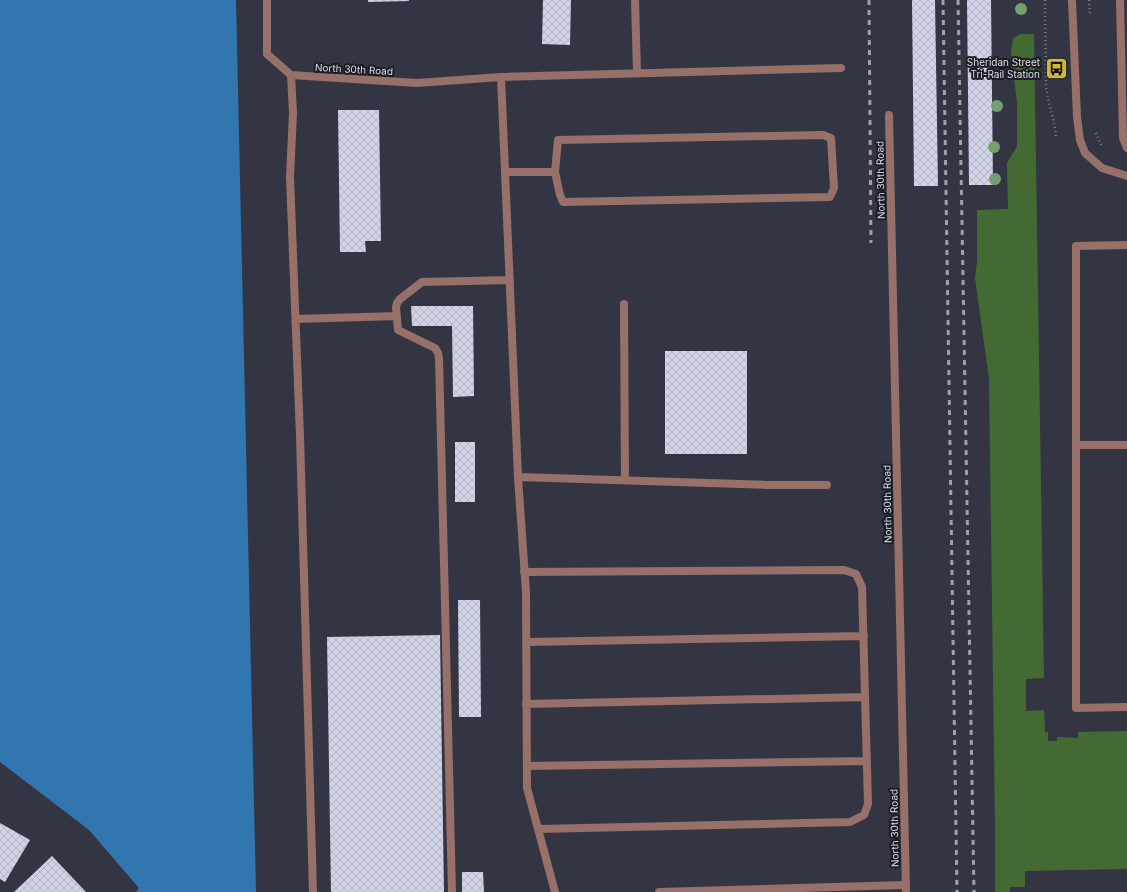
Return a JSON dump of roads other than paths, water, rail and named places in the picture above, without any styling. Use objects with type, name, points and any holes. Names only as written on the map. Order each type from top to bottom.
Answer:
[{"type":"street","points":[[267,0],[267,54],[291,75],[293,113],[290,177],[300,436],[313,892]]},
{"type":"street","points":[[635,0],[638,74]]},
{"type":"street","points":[[1072,0],[1077,117],[1080,140],[1085,154],[1102,168],[1127,176]]},
{"type":"street","points":[[1120,0],[1123,138],[1127,148]]},
{"type":"street","name":"North 30th Road","points":[[291,75],[417,83],[501,77],[841,68]]},
{"type":"street","points":[[501,77],[518,476],[524,572],[527,788],[555,892]]},
{"type":"street","name":"North 30th Road","points":[[889,116],[906,889]]},
{"type":"street","points":[[823,135],[831,138],[834,188],[830,197],[563,202],[555,172],[558,140],[823,135]]},
{"type":"street","points":[[505,172],[555,172]]},
{"type":"street","points":[[1127,245],[1076,246],[1076,708],[1127,707]]},
{"type":"street","points":[[452,892],[439,358],[435,348],[398,330],[396,307],[400,299],[422,282],[510,280]]},
{"type":"street","points":[[624,304],[625,480]]},
{"type":"street","points":[[296,319],[397,316]]},
{"type":"street","points":[[1076,446],[1127,445]]},
{"type":"street","points":[[518,476],[768,485],[827,485]]},
{"type":"street","points":[[524,572],[844,570],[856,574],[862,587],[868,804],[864,815],[850,822],[538,829]]},
{"type":"street","points":[[526,642],[864,636]]},
{"type":"street","points":[[526,704],[865,697]]},
{"type":"street","points":[[526,766],[867,761]]},
{"type":"street","points":[[659,892],[906,889]]},
{"type":"water","points":[[0,0],[236,0],[256,892],[136,892],[139,888],[89,830],[0,762]]},
{"type":"railway","points":[[869,0],[871,243]]},
{"type":"railway","points":[[943,0],[957,892]]},
{"type":"railway","points":[[958,0],[974,892]]},
{"type":"place","name":"Sheridan Street Tri-Rail Station","points":[[1056,68]]}]
